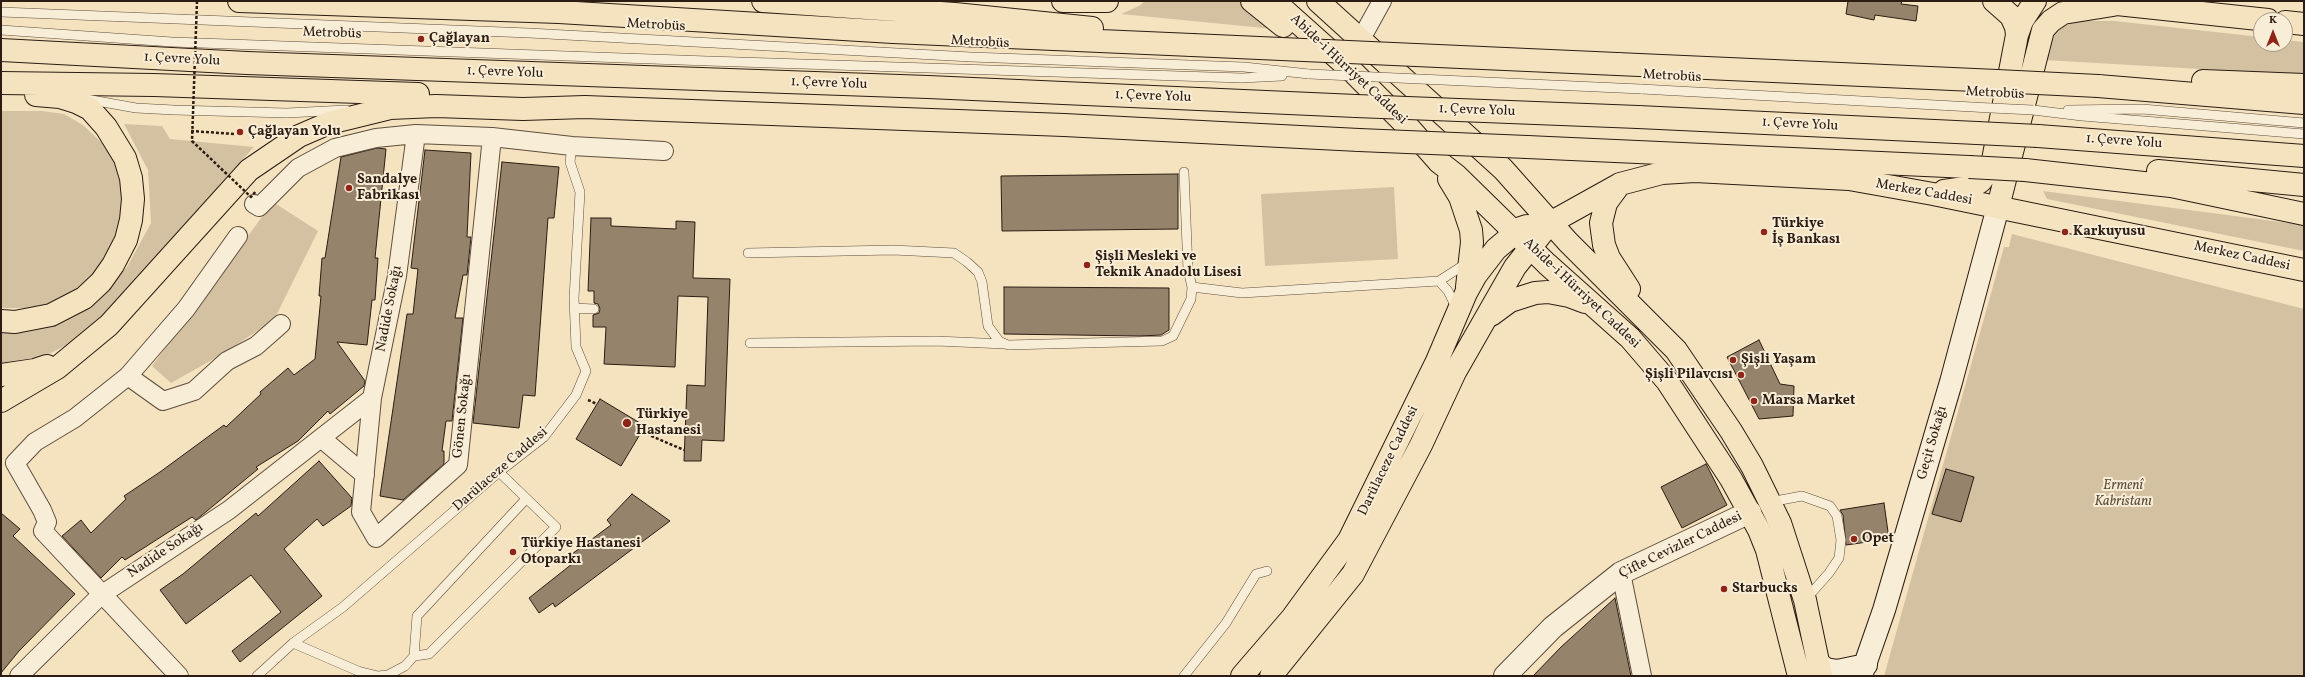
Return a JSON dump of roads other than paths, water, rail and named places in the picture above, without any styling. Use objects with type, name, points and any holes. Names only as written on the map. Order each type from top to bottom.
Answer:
[{"type":"main road","points":[[239,1],[559,12],[885,31],[1997,81],[2098,86],[2304,103]]},
{"type":"main road","points":[[763,1],[1026,20],[1120,32],[1192,45]]},
{"type":"main road","points":[[1063,1],[1107,1]]},
{"type":"main road","points":[[1252,1],[1293,32],[1350,69]]},
{"type":"main road","name":"Abide-i Hürriyet Caddesi","points":[[1274,1],[1350,69],[1410,129],[1439,162],[1456,176],[1492,212],[1630,338],[1667,382],[1731,479],[1750,512],[1767,550],[1799,676]]},
{"type":"main road","name":"Abide-i Hürriyet Caddesi","points":[[1318,1],[1354,32],[1503,169],[1550,223],[1650,322],[1676,350],[1735,437],[1780,523],[1805,600],[1820,670]]},
{"type":"main road","points":[[1331,1],[1354,32]]},
{"type":"main road","points":[[1994,1],[2011,16],[2016,27],[2017,35]]},
{"type":"main road","points":[[1933,194],[1949,189],[1972,187],[1987,174],[1992,164],[2017,35],[2022,21],[2035,1]]},
{"type":"main road","points":[[1998,207],[2043,30],[2051,21],[2064,13],[2103,2],[2253,18]]},
{"type":"main road","points":[[2293,23],[2304,24]]},
{"type":"main road","name":"1. Çevre Yolu","points":[[1,50],[271,64],[936,87],[1638,117],[2038,136],[2304,156]]},
{"type":"main road","points":[[2098,86],[2187,81],[2304,85]]},
{"type":"main road","points":[[1,83],[154,85],[456,95],[543,100],[585,106]]},
{"type":"main road","points":[[1,94],[60,97],[76,102],[98,116],[115,140],[125,158],[131,178],[134,199],[126,240],[109,271],[84,298],[51,315],[15,322],[1,322]]},
{"type":"main road","points":[[1,401],[57,368],[81,350],[109,325],[249,170],[299,136],[329,123],[390,108],[436,106],[523,109],[585,106],[1056,124],[1359,140],[2025,170],[2171,186],[2304,214]]},
{"type":"main road","points":[[1439,162],[1460,197],[1469,220],[1472,242],[1471,259],[1462,303]]},
{"type":"main road","points":[[2025,170],[2058,166],[2110,167],[2304,185]]},
{"type":"main road","name":"Merkez Caddesi","points":[[1550,223],[1620,184],[1662,173],[1694,171],[1849,179],[1998,207],[2304,270]]},
{"type":"main road","points":[[1620,184],[1606,203],[1602,216],[1601,223],[1604,246],[1609,258],[1650,322]]},
{"type":"main road","name":"Geçit Sokağı","points":[[1863,670],[1884,610],[1951,382],[1998,207]]},
{"type":"main road","points":[[1492,212],[1550,223]]},
{"type":"main road","name":"Darülaceze Caddesi","points":[[1242,676],[1292,618],[1349,540],[1410,419],[1462,303],[1496,249],[1515,233],[1530,225],[1550,223]]},
{"type":"main road","name":"Darülaceze Caddesi","points":[[1271,676],[1353,574],[1421,445],[1455,372],[1511,274],[1550,223]]},
{"type":"main road","points":[[1485,321],[1510,300],[1534,293],[1548,292],[1569,296],[1594,305]]},
{"type":"main road","points":[[1,374],[35,370],[81,350]]},
{"type":"main road","points":[[1750,512],[1770,502]]},
{"type":"main road","name":"Çifte Cevizler Caddesi","points":[[1505,676],[1553,627],[1621,573],[1750,512]]},
{"type":"main road","points":[[1820,670],[1826,668],[1837,671],[1863,670]]},
{"type":"street","points":[[1354,32],[1382,1]]},
{"type":"street","points":[[255,197],[259,208],[298,168],[335,148],[376,138],[416,134],[492,137],[571,154],[664,151]]},
{"type":"street","name":"Nadide Sokağı","points":[[19,676],[101,595],[229,510],[372,398],[397,276],[416,134]]},
{"type":"street","name":"Gönen Sokağı","points":[[372,398],[361,512],[376,538],[458,465],[492,137]]},
{"type":"street","points":[[179,676],[101,595],[44,531],[47,522],[42,510],[8,468],[36,442],[75,418],[128,376],[186,309],[238,236]]},
{"type":"street","points":[[128,376],[163,401],[194,391],[227,361],[256,346],[281,324]]},
{"type":"street","points":[[321,438],[365,475]]},
{"type":"street","points":[[1621,573],[1642,676]]},
{"type":"lane","name":"Metrobüs","points":[[1,12],[536,34],[971,57],[1244,67],[1309,74],[1642,89],[2033,110],[2142,109],[2304,123]]},
{"type":"lane","name":"Metrobüs","points":[[1,30],[172,42],[708,62],[1242,78],[1309,74]]},
{"type":"lane","points":[[60,97],[85,99],[136,108],[232,112],[288,113],[390,108]]},
{"type":"lane","name":"Metrobüs","points":[[2033,110],[2082,116],[2304,134]]},
{"type":"lane","name":"Darülaceze Caddesi","points":[[257,676],[294,644],[343,607],[499,472],[544,436],[576,395],[586,371],[576,347],[574,308],[580,192],[571,154]]},
{"type":"lane","points":[[750,344],[936,341],[1008,345],[1162,341],[1173,336],[1190,299],[1192,287],[1188,270],[1184,172]]},
{"type":"lane","points":[[748,253],[893,250],[954,253],[968,262],[978,272],[982,282],[988,326],[999,341],[1008,345]]},
{"type":"lane","points":[[1192,287],[1242,293],[1439,281],[1462,268],[1471,259]]},
{"type":"lane","points":[[1439,281],[1451,296],[1462,303]]},
{"type":"lane","points":[[574,308],[594,309]]},
{"type":"lane","points":[[414,656],[429,654],[556,527],[499,472]]},
{"type":"lane","points":[[1770,502],[1802,496],[1830,506],[1837,516],[1841,540],[1839,558],[1829,573],[1805,600]]},
{"type":"lane","points":[[294,644],[358,671],[378,676],[388,675],[405,666],[414,656],[417,616],[526,499]]},
{"type":"lane","points":[[1184,676],[1226,624],[1256,574],[1267,571]]},
{"type":"place","name":"Çağlayan","points":[[421,39]]},
{"type":"place","name":"Çağlayan Yolu","points":[[240,132]]},
{"type":"place","name":"Sandalye Fabrikası","points":[[349,188]]},
{"type":"place","name":"Türkiye İş Bankası","points":[[1764,232]]},
{"type":"place","name":"Karkuyusu","points":[[2065,232]]},
{"type":"place","name":"Şişli Mesleki ve Teknik Anadolu Lisesi","points":[[1087,265]]},
{"type":"place","name":"Şişli Yaşam","points":[[1733,360]]},
{"type":"place","name":"Şişli Pilavcısı","points":[[1741,375]]},
{"type":"place","name":"Marsa Market","points":[[1754,401]]},
{"type":"place","name":"Türkiye Hastanesi","points":[[627,423]]},
{"type":"place","name":"Opet","points":[[1854,539]]},
{"type":"place","name":"Türkiye Hastanesi Otoparkı","points":[[513,552]]},
{"type":"place","name":"Starbucks","points":[[1724,589]]},
{"type":"park label","name":"Ermenî Kabristanı","points":[[2123,494]]}]
